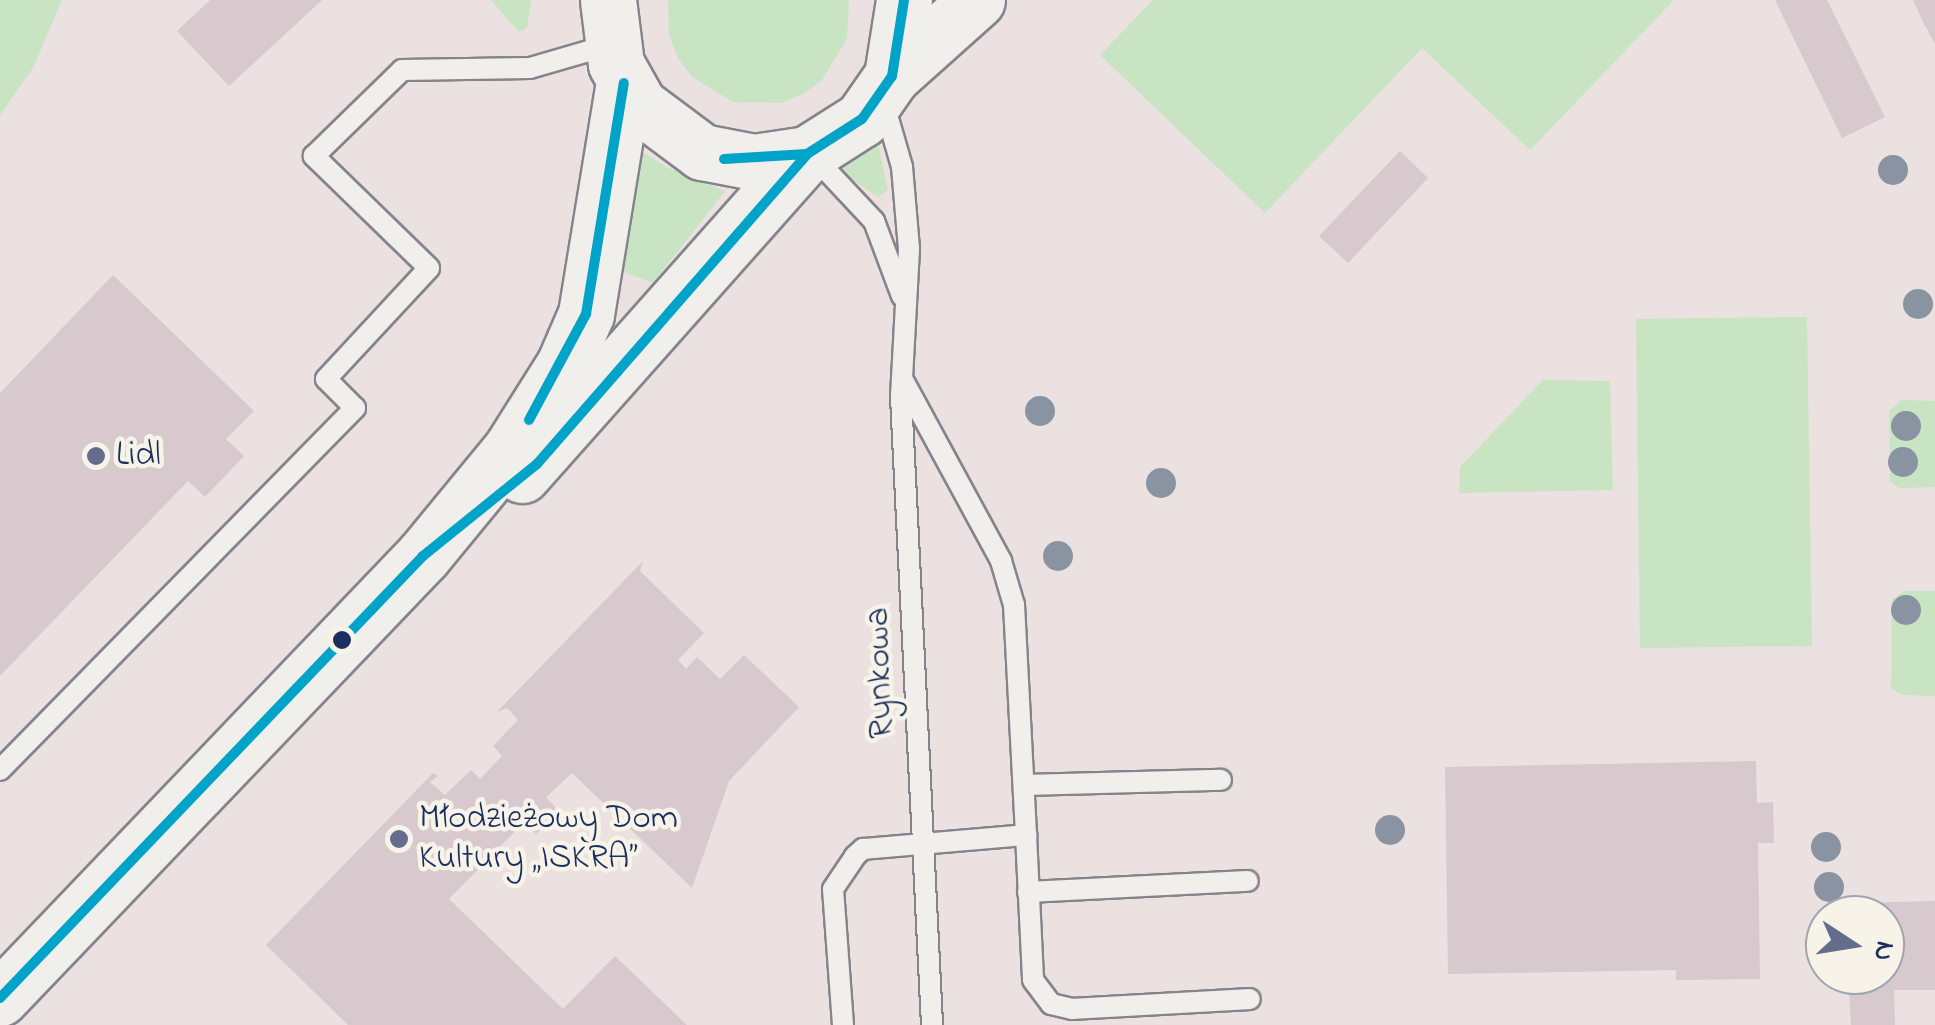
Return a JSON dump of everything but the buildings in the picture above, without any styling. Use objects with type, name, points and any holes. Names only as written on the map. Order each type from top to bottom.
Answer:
[{"type":"street","points":[[886,86],[904,0]]},
{"type":"street","points":[[423,556],[536,464],[808,153],[862,119],[886,86],[976,0]]},
{"type":"street","points":[[615,42],[657,125],[702,152],[754,162],[808,153]]},
{"type":"street","points":[[11,978],[423,556],[510,449],[564,365],[586,314],[615,42]]},
{"type":"lane","points":[[0,770],[355,408],[326,378],[429,268],[314,156],[402,70],[530,68],[615,42]]},
{"type":"lane","name":"Rynkowa","points":[[886,86],[902,167],[908,318],[903,380],[932,1025]]},
{"type":"lane","name":"Rynkowa","points":[[808,153],[874,221],[908,318]]},
{"type":"lane","points":[[903,380],[1001,561],[1014,605],[1033,980],[1051,1004],[1072,1008],[1250,999]]},
{"type":"lane","points":[[1026,785],[1221,780]]},
{"type":"lane","points":[[842,1025],[833,889],[863,849],[1026,835]]},
{"type":"lane","points":[[1028,892],[1248,881]]},
{"type":"green space","points":[[0,0],[62,0],[33,68],[0,115]]},
{"type":"green space","points":[[491,0],[531,0],[527,28],[519,32]]},
{"type":"green space","points":[[668,0],[849,0],[847,39],[822,80],[803,94],[781,103],[733,102],[692,77],[678,58],[669,35]]},
{"type":"green space","points":[[1153,0],[1674,0],[1530,150],[1422,48],[1265,213],[1100,55]]},
{"type":"green space","points":[[877,138],[888,190],[878,197],[834,168]]},
{"type":"green space","points":[[633,145],[666,167],[725,191],[653,283],[613,268]]},
{"type":"green space","points":[[1807,317],[1812,646],[1640,648],[1636,319]]},
{"type":"green space","points":[[1543,380],[1610,381],[1613,490],[1459,493],[1460,467]]},
{"type":"green space","points":[[1901,400],[1935,401],[1935,487],[1899,488],[1890,481],[1889,411]]},
{"type":"green space","points":[[1905,591],[1935,591],[1935,696],[1901,695],[1891,688],[1892,599]]},
{"type":"transit line","points":[[724,159],[807,154],[862,119],[892,76],[904,0]]},
{"type":"transit line","points":[[529,420],[586,314],[624,83]]},
{"type":"transit line","points":[[0,998],[423,556],[537,464],[807,154]]},
{"type":"place","name":"Lidl","points":[[96,456]]},
{"type":"place","name":"Młodzieżowy Dom Kultury „ISKRA”","points":[[399,839]]}]
